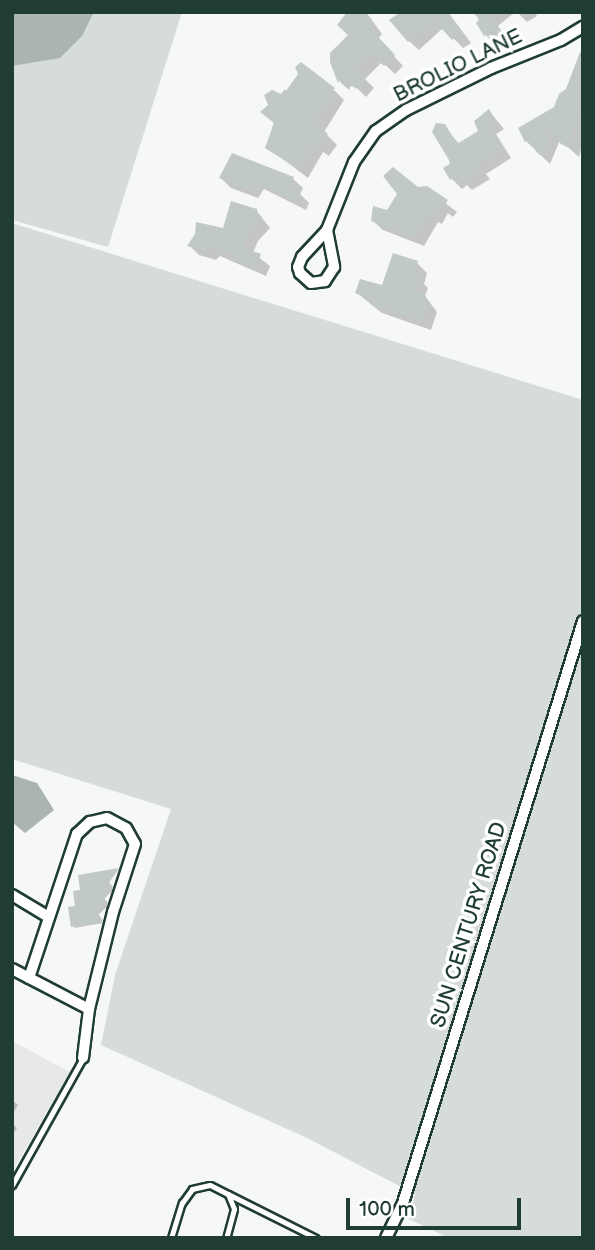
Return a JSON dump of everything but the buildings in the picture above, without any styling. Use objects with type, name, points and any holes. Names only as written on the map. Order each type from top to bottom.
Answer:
[{"type":"street","name":"BROLIO LANE","points":[[327,230],[334,267],[325,281],[311,283],[304,280],[298,267],[312,244],[327,230],[354,162],[376,131],[406,110],[491,68],[561,40],[583,27]]},
{"type":"street","name":"SUN CENTURY ROAD","points":[[386,1238],[403,1203],[583,621]]},
{"type":"street","points":[[29,978],[47,916],[77,834],[90,822],[107,818],[126,828],[135,844],[113,912],[89,1009],[83,1058]]},
{"type":"street","points":[[12,895],[47,916]]},
{"type":"street","points":[[12,969],[89,1009]]},
{"type":"lane","points":[[12,1185],[83,1058]]},
{"type":"lane","points":[[172,1238],[182,1203],[192,1188],[211,1185],[316,1238]]},
{"type":"lane","points":[[226,1238],[234,1209],[229,1194]]},
{"type":"shaded area","points":[[12,12],[182,12],[108,247],[12,220]]},
{"type":"shaded area","points":[[12,12],[94,12],[82,36],[60,58],[12,66]]},
{"type":"shaded area","points":[[12,223],[583,400],[583,1238],[449,1238],[409,1219],[415,1194],[305,1137],[101,1045],[115,975],[171,809],[12,759]]},
{"type":"shaded area","points":[[12,775],[37,783],[54,810],[25,833],[12,822]]},
{"type":"shaded area","points":[[12,1041],[70,1072],[12,1172]]}]
